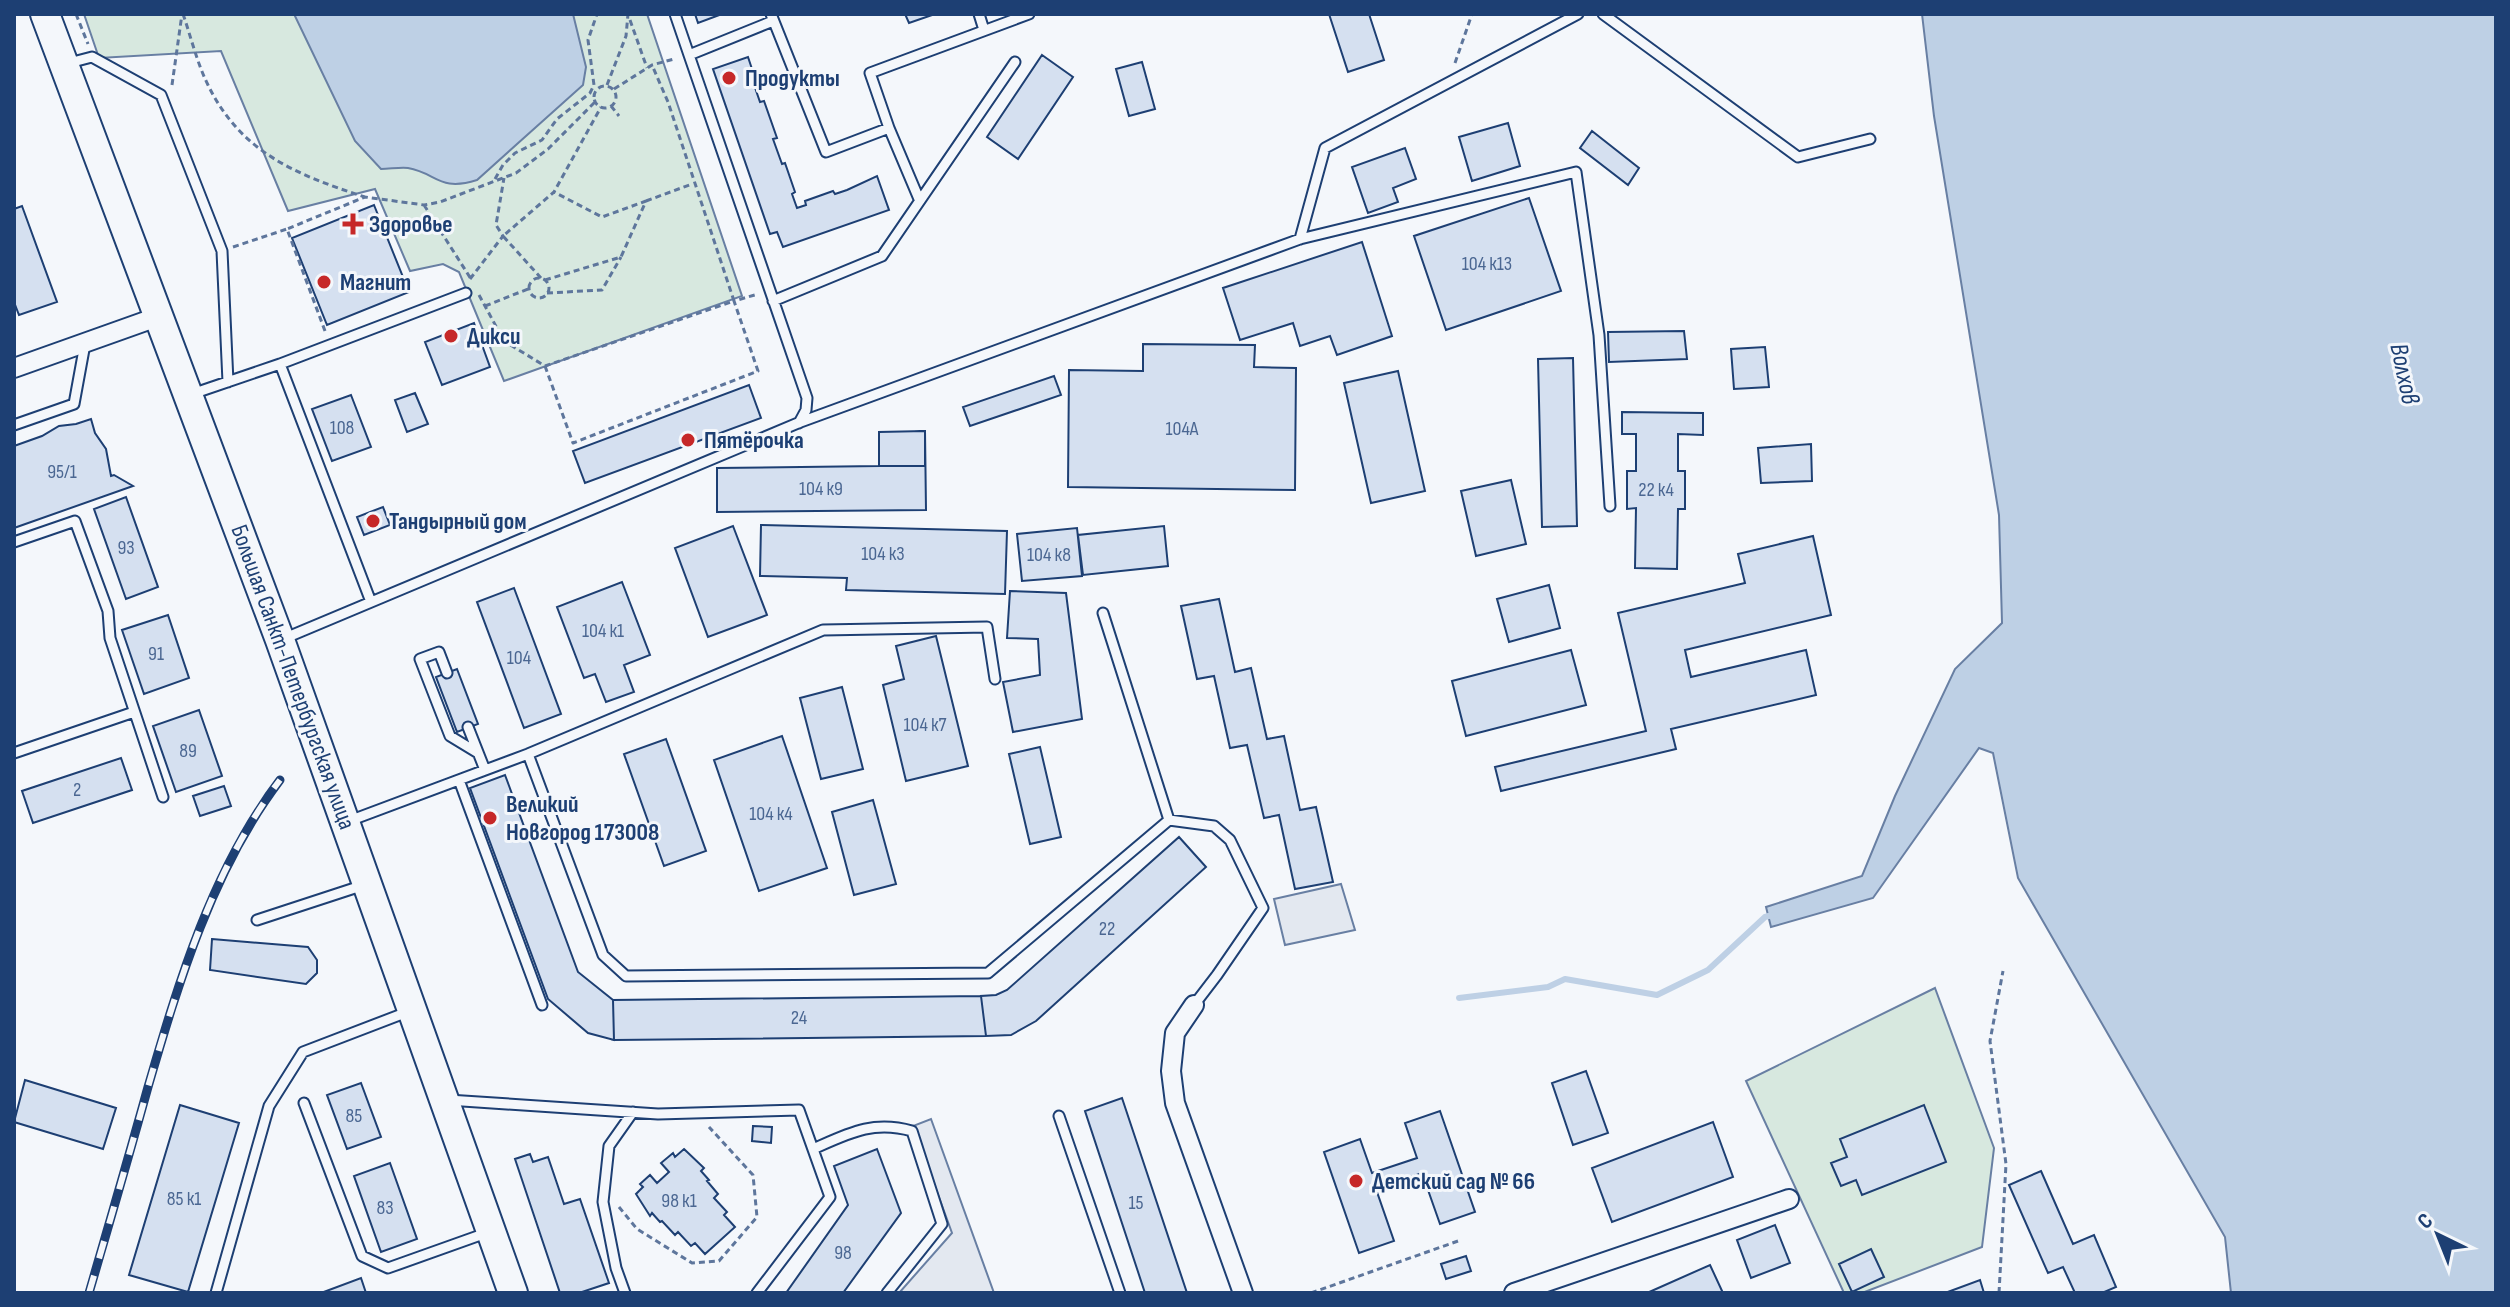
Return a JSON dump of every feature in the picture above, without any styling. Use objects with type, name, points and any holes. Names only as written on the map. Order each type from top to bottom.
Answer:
[{"type":"main road","name":"Большая Санкт-Петербургская улица","points":[[33,14],[62,65]]},
{"type":"main road","name":"Большая Санкт-Петербургская улица","points":[[45,14],[280,640],[513,1293]]},
{"type":"street","points":[[14,368],[160,316]]},
{"type":"street","points":[[1194,1005],[1175,1033],[1171,1071],[1175,1103],[1243,1293]]},
{"type":"street","points":[[1514,1293],[1536,1290],[1789,1199]]},
{"type":"lane","points":[[675,14],[807,398],[806,410],[798,423]]},
{"type":"lane","points":[[979,14],[984,30]]},
{"type":"lane","points":[[919,199],[870,73],[1029,14]]},
{"type":"lane","points":[[1300,239],[1325,148],[1578,14]]},
{"type":"lane","points":[[1603,14],[1798,157],[1870,139]]},
{"type":"lane","points":[[689,55],[772,17],[826,152],[889,128]]},
{"type":"lane","points":[[62,65],[92,57],[161,95],[222,251],[228,382]]},
{"type":"lane","points":[[771,295],[882,256],[1015,62]]},
{"type":"lane","points":[[280,640],[798,423],[1300,239],[1576,172],[1599,335],[1610,506]]},
{"type":"lane","points":[[189,395],[466,293]]},
{"type":"lane","points":[[14,425],[74,404],[85,342]]},
{"type":"lane","points":[[280,364],[371,602]]},
{"type":"lane","points":[[14,542],[75,521],[108,611],[110,638],[163,797]]},
{"type":"lane","points":[[1103,613],[1169,820]]},
{"type":"lane","points":[[345,822],[528,754],[823,630],[987,627],[995,679]]},
{"type":"lane","points":[[447,673],[439,652],[420,659],[450,736],[478,753]]},
{"type":"lane","points":[[14,753],[134,712]]},
{"type":"lane","points":[[468,727],[485,770]]},
{"type":"lane","points":[[528,754],[603,955],[626,976],[988,973],[1169,820],[1214,826],[1230,840],[1263,908],[1194,1005]]},
{"type":"lane","points":[[459,780],[542,1005]]},
{"type":"lane","points":[[257,920],[368,884]]},
{"type":"lane","points":[[216,1293],[269,1106],[303,1052],[412,1010]]},
{"type":"lane","points":[[445,1100],[633,1112],[799,1110],[830,1197],[757,1293]]},
{"type":"lane","points":[[304,1103],[362,1256],[388,1268],[491,1231]]},
{"type":"lane","points":[[625,1293],[616,1268],[603,1202],[609,1146],[633,1112]]},
{"type":"lane","points":[[1059,1116],[1120,1293]]},
{"type":"lane","points":[[813,1149],[863,1128],[892,1125],[912,1131],[942,1224],[887,1293]]},
{"type":"path","points":[[76,14],[92,57]]},
{"type":"path","points":[[161,95],[173,83],[183,14]]},
{"type":"path","points":[[183,14],[207,83],[235,127],[269,157],[291,170],[365,197],[424,205],[504,178],[516,173],[548,149],[595,102]]},
{"type":"path","points":[[495,179],[515,153],[542,140],[557,119],[594,90],[607,85],[614,89],[616,100],[611,106],[601,107],[595,102],[594,90],[593,62],[588,40],[597,14]]},
{"type":"path","points":[[1448,83],[1472,14]]},
{"type":"path","points":[[607,85],[626,36],[628,15]]},
{"type":"path","points":[[628,15],[647,68]]},
{"type":"path","points":[[614,89],[652,65],[689,55]]},
{"type":"path","points":[[424,205],[504,341],[545,366],[573,443],[758,371],[668,102],[652,65]]},
{"type":"path","points":[[611,106],[619,116]]},
{"type":"path","points":[[470,279],[503,236],[554,192],[601,107]]},
{"type":"path","points":[[504,178],[496,225],[543,279],[549,288],[547,293]]},
{"type":"path","points":[[554,192],[602,217],[693,184]]},
{"type":"path","points":[[222,251],[365,197]]},
{"type":"path","points":[[528,289],[539,298],[547,293],[602,290],[621,257],[646,201]]},
{"type":"path","points":[[287,229],[330,345]]},
{"type":"path","points":[[485,306],[528,289],[531,281],[621,257]]},
{"type":"path","points":[[545,366],[734,301],[771,295]]},
{"type":"path","points":[[1999,1293],[2006,1164],[1990,1041],[2003,971]]},
{"type":"path","points":[[604,1188],[637,1229],[692,1263],[719,1261],[757,1217],[753,1175],[695,1113]]},
{"type":"path","points":[[1311,1293],[1458,1241]]},
{"type":"shaded area","points":[[84,14],[647,14],[742,296],[504,381],[459,272],[443,264],[410,271],[375,189],[288,211],[221,51],[99,58]]},
{"type":"shaded area","points":[[1341,884],[1355,930],[1285,945],[1274,899]]},
{"type":"shaded area","points":[[1935,988],[1994,1148],[1982,1247],[1862,1293],[1844,1293],[1746,1081]]},
{"type":"shaded area","points":[[931,1119],[994,1293],[899,1293],[952,1233],[913,1126]]},
{"type":"water","points":[[294,14],[573,14],[586,67],[583,85],[477,180],[454,184],[418,170],[381,169],[355,141]]},
{"type":"water","name":"Волхов","points":[[1922,14],[2496,14],[2496,1293],[2231,1293],[2225,1237],[2018,878],[1993,753],[1979,748],[1873,898],[1771,927],[1766,907],[1862,876],[1895,796],[1955,669],[2002,623],[1999,515],[1934,116]]},
{"type":"building","points":[[695,14],[722,14],[698,23]]},
{"type":"building","points":[[905,14],[935,14],[909,23]]},
{"type":"building","points":[[1329,14],[1369,14],[1384,60],[1348,72]]},
{"type":"building","points":[[1042,55],[1073,77],[1018,159],[987,137]]},
{"type":"building","points":[[748,57],[760,102],[764,101],[777,138],[773,139],[795,192],[792,194],[797,208],[806,205],[805,201],[833,191],[835,194],[847,190],[877,176],[889,210],[783,247],[777,232],[770,234],[713,69]]},
{"type":"building","points":[[1142,62],[1155,109],[1129,116],[1116,69]]},
{"type":"building","points":[[1508,123],[1520,166],[1472,181],[1459,137]]},
{"type":"building","points":[[1592,131],[1639,168],[1628,185],[1580,148]]},
{"type":"building","points":[[1405,148],[1416,179],[1393,188],[1398,202],[1368,213],[1352,167]]},
{"type":"building","points":[[1529,198],[1561,291],[1446,330],[1414,236]]},
{"type":"building","points":[[374,205],[409,292],[327,325],[292,238]]},
{"type":"building","points":[[22,206],[57,302],[19,315],[14,302],[14,209]]},
{"type":"building","points":[[1362,242],[1392,336],[1337,355],[1330,336],[1300,346],[1293,323],[1240,340],[1223,288]]},
{"type":"building","points":[[474,323],[490,367],[442,385],[425,342]]},
{"type":"building","points":[[1684,331],[1687,359],[1609,362],[1608,332]]},
{"type":"building","points":[[1143,344],[1255,345],[1254,367],[1296,368],[1295,490],[1068,487],[1069,370],[1143,371]]},
{"type":"building","points":[[1765,347],[1769,387],[1734,389],[1731,349]]},
{"type":"building","points":[[1573,358],[1577,526],[1542,527],[1538,359]]},
{"type":"building","points":[[1398,371],[1425,491],[1371,503],[1344,383]]},
{"type":"building","points":[[1054,376],[1061,395],[970,426],[963,407]]},
{"type":"building","points":[[749,385],[761,418],[585,483],[573,451]]},
{"type":"building","points":[[415,393],[428,424],[407,432],[395,400]]},
{"type":"building","points":[[351,395],[371,447],[332,461],[312,409]]},
{"type":"building","points":[[1622,412],[1703,413],[1703,435],[1678,434],[1678,471],[1685,471],[1685,509],[1678,509],[1677,569],[1635,568],[1636,508],[1627,509],[1627,471],[1636,471],[1636,434],[1622,434]]},
{"type":"building","points":[[91,419],[95,433],[106,449],[111,476],[133,486],[14,528],[14,446],[59,426]]},
{"type":"building","points":[[925,431],[926,510],[717,512],[717,468],[879,466],[879,432]]},
{"type":"building","points":[[925,431],[925,466],[879,466],[879,432]]},
{"type":"building","points":[[1811,444],[1812,481],[1761,483],[1758,448]]},
{"type":"building","points":[[1511,480],[1526,544],[1476,556],[1461,491]]},
{"type":"building","points":[[126,497],[158,587],[126,599],[94,509]]},
{"type":"building","name":"Тандырный дом","points":[[383,507],[390,525],[364,535],[357,517]]},
{"type":"building","points":[[761,525],[1007,531],[1005,594],[846,590],[847,578],[760,576]]},
{"type":"building","points":[[733,526],[767,615],[708,637],[675,548]]},
{"type":"building","points":[[1164,526],[1168,566],[1083,575],[1078,535]]},
{"type":"building","points":[[1077,528],[1082,576],[1022,581],[1017,534]]},
{"type":"building","points":[[1813,536],[1831,615],[1685,650],[1691,677],[1806,650],[1816,695],[1671,729],[1676,749],[1501,791],[1495,767],[1646,731],[1618,613],[1745,583],[1738,554]]},
{"type":"building","points":[[622,582],[650,655],[624,665],[634,692],[606,702],[595,674],[584,678],[557,607]]},
{"type":"building","points":[[1549,585],[1560,628],[1509,642],[1497,599]]},
{"type":"building","points":[[514,588],[561,714],[524,728],[477,602]]},
{"type":"building","points":[[1010,591],[1066,593],[1082,719],[1013,732],[1003,682],[1040,675],[1038,639],[1007,638]]},
{"type":"building","points":[[1219,599],[1235,672],[1251,668],[1267,739],[1284,736],[1300,810],[1316,807],[1333,882],[1295,889],[1279,815],[1264,818],[1247,745],[1230,748],[1214,676],[1197,679],[1181,606]]},
{"type":"building","points":[[168,615],[189,678],[144,694],[122,630]]},
{"type":"building","points":[[936,636],[968,766],[906,781],[883,685],[904,679],[896,646]]},
{"type":"building","points":[[1571,650],[1586,705],[1466,736],[1452,681]]},
{"type":"building","points":[[457,669],[478,724],[457,732],[436,677]]},
{"type":"building","points":[[842,687],[863,769],[821,779],[800,698]]},
{"type":"building","points":[[199,710],[222,776],[176,792],[153,726]]},
{"type":"building","points":[[782,736],[827,868],[759,891],[714,760]]},
{"type":"building","points":[[666,739],[706,851],[664,866],[624,754]]},
{"type":"building","points":[[1040,747],[1061,837],[1030,844],[1009,754]]},
{"type":"building","points":[[121,758],[132,790],[33,823],[22,791]]},
{"type":"building","points":[[505,775],[578,972],[613,1000],[614,1040],[588,1033],[548,999],[470,788]]},
{"type":"building","points":[[224,786],[231,806],[200,816],[193,796]]},
{"type":"building","points":[[873,800],[896,884],[854,895],[832,812]]},
{"type":"building","points":[[1179,837],[1206,867],[1036,1021],[1011,1035],[986,1036],[981,996],[1007,990]]},
{"type":"building","points":[[212,939],[308,947],[317,960],[317,973],[306,984],[210,970]]},
{"type":"building","points":[[981,996],[986,1036],[614,1040],[613,1000]]},
{"type":"building","points":[[1586,1071],[1608,1133],[1573,1145],[1552,1083]]},
{"type":"building","points":[[25,1080],[116,1108],[103,1149],[14,1122]]},
{"type":"building","points":[[361,1083],[381,1137],[347,1149],[327,1095]]},
{"type":"building","points":[[1122,1098],[1187,1293],[1145,1293],[1085,1111]]},
{"type":"building","points":[[180,1105],[239,1123],[188,1292],[129,1275]]},
{"type":"building","points":[[1924,1105],[1946,1162],[1862,1195],[1856,1180],[1841,1186],[1831,1163],[1847,1157],[1840,1139]]},
{"type":"building","points":[[1440,1111],[1475,1212],[1440,1224],[1422,1173],[1376,1189],[1394,1241],[1359,1253],[1324,1152],[1360,1139],[1372,1173],[1417,1158],[1405,1123]]},
{"type":"building","points":[[1713,1122],[1733,1177],[1612,1222],[1592,1168]]},
{"type":"building","points":[[753,1126],[772,1127],[771,1143],[752,1141]]},
{"type":"building","points":[[684,1149],[704,1168],[701,1171],[718,1194],[714,1198],[735,1227],[705,1254],[695,1243],[691,1246],[678,1232],[675,1235],[652,1213],[650,1216],[636,1194],[643,1187],[640,1184],[650,1175],[657,1183],[669,1172],[661,1163]]},
{"type":"building","points":[[877,1149],[901,1213],[843,1293],[786,1293],[848,1205],[834,1166]]},
{"type":"building","points":[[530,1154],[533,1162],[548,1157],[564,1204],[580,1199],[609,1283],[579,1293],[560,1293],[515,1159]]},
{"type":"building","points":[[390,1163],[417,1239],[381,1252],[354,1176]]},
{"type":"building","points":[[2041,1171],[2073,1244],[2094,1235],[2116,1287],[2102,1293],[2075,1293],[2063,1267],[2048,1273],[2009,1185]]},
{"type":"building","points":[[1775,1225],[1790,1263],[1751,1278],[1737,1240]]},
{"type":"building","points":[[1871,1249],[1884,1277],[1852,1292],[1839,1264]]},
{"type":"building","points":[[1466,1256],[1471,1271],[1446,1279],[1441,1264]]},
{"type":"building","points":[[1710,1265],[1723,1293],[1647,1293]]},
{"type":"building","points":[[361,1278],[366,1293],[321,1293]]},
{"type":"building","points":[[1980,1280],[1984,1293],[1945,1293]]},
{"type":"waterway","points":[[1459,998],[1548,987],[1565,979],[1657,995],[1708,970],[1765,917],[1776,914]]},
{"type":"railway","points":[[89,1293],[185,967],[235,851],[280,780]]},
{"type":"place","name":"Продукты","points":[[729,78]]},
{"type":"place","name":"Здоровье","points":[[353,224]]},
{"type":"place","name":"Магнит","points":[[324,282]]},
{"type":"place","name":"Дикси","points":[[451,336]]},
{"type":"place","name":"Пятёрочка","points":[[688,440]]},
{"type":"place","name":"Тандырный дом","points":[[373,521]]},
{"type":"place","name":"Великий Новгород 173008","points":[[490,818]]},
{"type":"place","name":"Детский сад № 66","points":[[1356,1181]]}]
